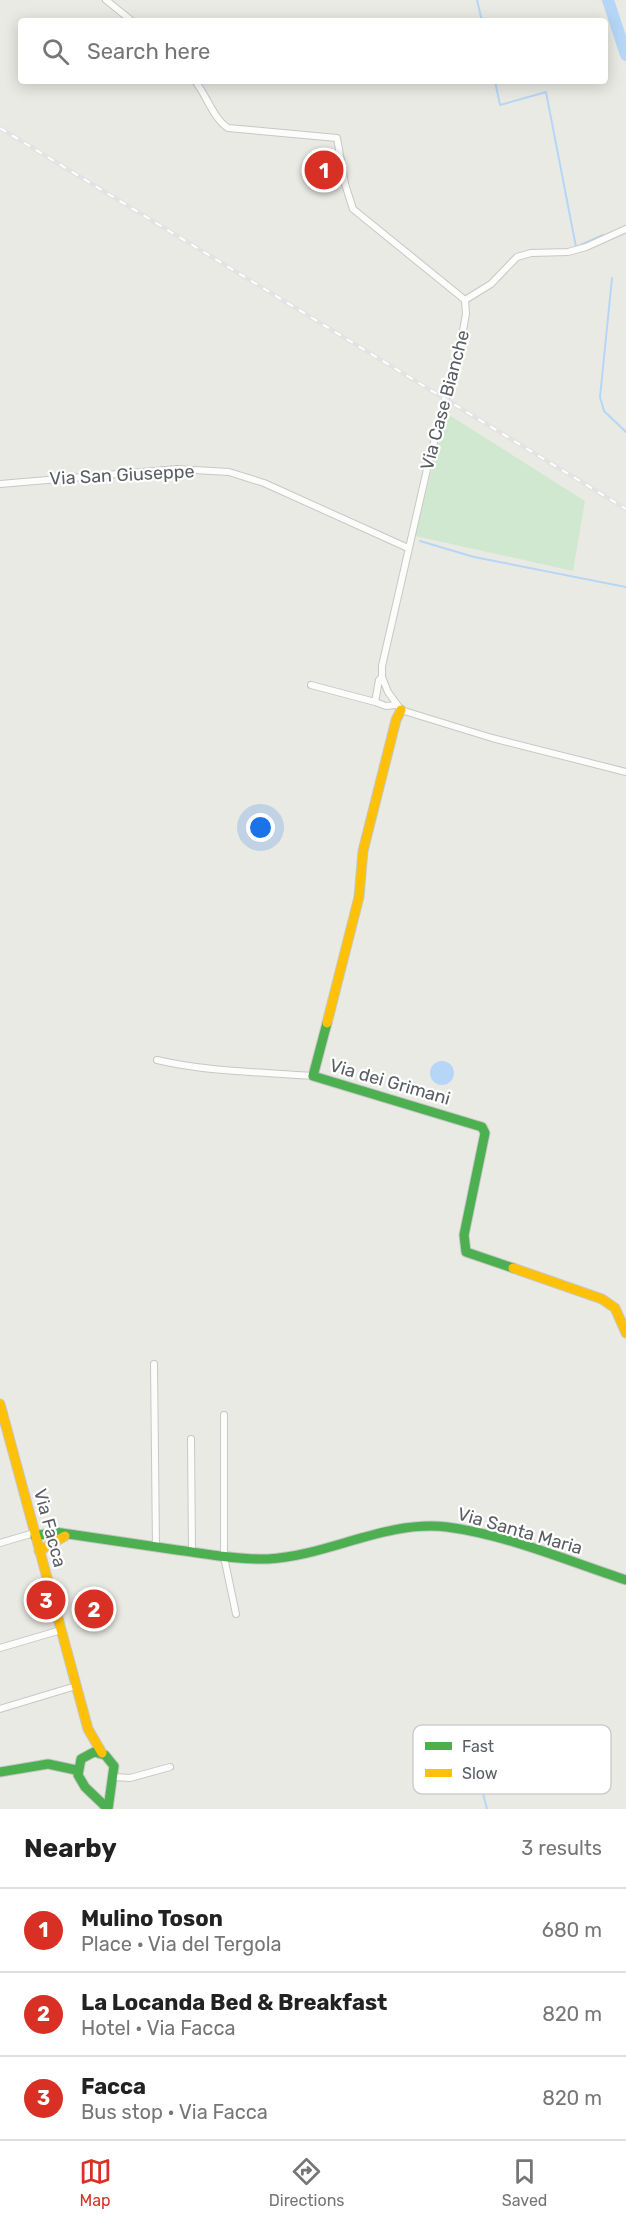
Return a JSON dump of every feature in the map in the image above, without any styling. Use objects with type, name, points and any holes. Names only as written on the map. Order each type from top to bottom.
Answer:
[{"type":"main road","name":"Via dei Grimani","points":[[398,707],[363,851],[359,897],[313,1076],[482,1127],[485,1133],[464,1234],[466,1252],[602,1299],[615,1308],[626,1333]]},
{"type":"main road","name":"Via Facca","points":[[0,1404],[88,1729],[89,1740],[84,1756]]},
{"type":"main road","name":"Via Santa Maria","points":[[34,1535],[47,1532],[224,1557],[267,1559],[311,1554],[360,1538],[410,1528],[445,1527],[495,1537],[626,1580]]},
{"type":"main road","points":[[39,1551],[65,1536]]},
{"type":"main road","name":"Via Facca","points":[[88,1729],[102,1753]]},
{"type":"main road","points":[[94,1752],[102,1753],[114,1764],[108,1809],[92,1791],[79,1781],[76,1770],[84,1756],[94,1752]]},
{"type":"main road","points":[[0,1772],[31,1764],[53,1763],[76,1770]]},
{"type":"main road","points":[[92,1791],[100,1791],[112,1781]]},
{"type":"street","points":[[106,0],[128,18]]},
{"type":"street","points":[[197,84],[220,122],[228,128],[337,138],[345,184],[353,209],[465,300],[492,284],[517,257],[531,253],[568,252],[586,247],[626,229]]},
{"type":"street","name":"Via Case Bianche","points":[[375,702],[379,680],[382,677],[389,627],[462,336],[466,314],[465,300]]},
{"type":"street","name":"Via San Giuseppe","points":[[0,484],[177,469],[229,472],[273,488],[408,548]]},
{"type":"street","points":[[382,677],[398,707]]},
{"type":"street","points":[[311,685],[386,706],[398,707],[492,738],[626,772]]},
{"type":"street","points":[[157,1060],[238,1072],[313,1076]]},
{"type":"street","points":[[154,1364],[156,1546]]},
{"type":"street","points":[[224,1415],[224,1557],[236,1614]]},
{"type":"street","points":[[191,1439],[192,1552]]},
{"type":"street","points":[[0,1543],[34,1535]]},
{"type":"street","points":[[0,1648],[61,1630]]},
{"type":"street","points":[[0,1709],[76,1686]]},
{"type":"street","points":[[112,1781],[170,1767]]},
{"type":"green space","points":[[446,413],[585,501],[573,571],[415,536]]},
{"type":"water","points":[[442,1061],[450,1065],[454,1073],[450,1081],[442,1085],[434,1081],[430,1073],[434,1065]]},
{"type":"waterway","points":[[477,0],[481,18]]},
{"type":"waterway","points":[[608,0],[626,55]]},
{"type":"waterway","points":[[496,84],[500,105],[546,92],[576,247],[603,235]]},
{"type":"waterway","points":[[612,278],[600,397],[604,411],[626,432]]},
{"type":"waterway","points":[[420,541],[474,557],[626,587]]},
{"type":"waterway","points":[[483,1794],[487,1809]]},
{"type":"railway","points":[[0,128],[626,509]]},
{"type":"traffic: fast","points":[[327,1023],[313,1076],[482,1127],[485,1133],[464,1235],[466,1252],[513,1268]]},
{"type":"traffic: fast","points":[[35,1536],[55,1532],[245,1559],[268,1559],[313,1552],[401,1529],[424,1526],[447,1527],[515,1542],[626,1580]]},
{"type":"traffic: fast","points":[[94,1752],[105,1755],[114,1766],[108,1809],[85,1787],[78,1775],[81,1759],[94,1752]]},
{"type":"traffic: fast","points":[[0,1772],[48,1764],[76,1770]]},
{"type":"traffic: slow","points":[[327,1023],[359,897],[363,851],[396,720],[401,710]]},
{"type":"traffic: slow","points":[[513,1268],[602,1299],[615,1308],[626,1333]]},
{"type":"traffic: slow","points":[[0,1404],[88,1729],[102,1753]]},
{"type":"traffic: slow","points":[[39,1551],[65,1536]]},
{"type":"place","name":"Mulino Toson","points":[[324,170]]},
{"type":"place","name":"Facca","points":[[46,1600]]},
{"type":"place","name":"La Locanda Bed & Breakfast","points":[[94,1609]]}]
